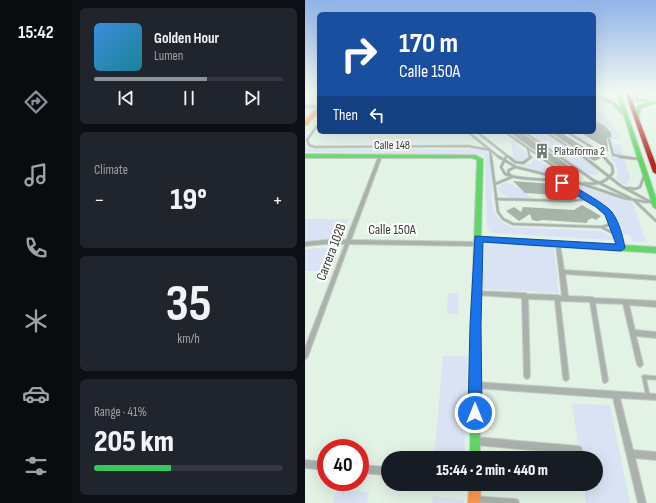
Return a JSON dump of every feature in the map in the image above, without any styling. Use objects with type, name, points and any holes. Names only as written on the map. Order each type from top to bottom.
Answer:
[{"type":"street","points":[[305,124],[312,115]]},
{"type":"street","points":[[624,115],[629,122]]},
{"type":"street","points":[[627,115],[655,203]]},
{"type":"street","points":[[637,118],[655,168]]},
{"type":"street","name":"Calle 148","points":[[305,156],[479,157],[481,161],[478,241]]},
{"type":"street","name":"Carrera 102B","points":[[305,356],[380,156]]},
{"type":"street","points":[[475,451],[476,293],[478,241]]},
{"type":"street","name":"Calle 150A","points":[[305,244],[348,242],[478,241],[656,250]]},
{"type":"street","points":[[558,244],[565,297]]},
{"type":"street","points":[[562,272],[656,278]]},
{"type":"street","points":[[476,293],[565,297],[656,304]]},
{"type":"street","points":[[525,295],[527,376]]},
{"type":"street","points":[[557,297],[566,378]]},
{"type":"street","points":[[592,299],[605,380]]},
{"type":"street","points":[[625,302],[640,364]]},
{"type":"street","points":[[633,333],[656,335]]},
{"type":"street","points":[[475,385],[652,397]]},
{"type":"street","points":[[616,394],[642,503]]},
{"type":"street","points":[[475,441],[579,450]]},
{"type":"street","points":[[631,454],[656,456]]},
{"type":"street","points":[[305,464],[317,465]]},
{"type":"street","points":[[369,470],[381,470]]},
{"type":"street","points":[[475,491],[474,502],[515,503]]},
{"type":"lane","points":[[317,126],[307,140],[309,145],[315,147],[467,146],[490,150]]},
{"type":"lane","points":[[470,134],[503,161],[516,167],[579,183],[634,200],[655,203]]},
{"type":"lane","points":[[479,134],[515,162],[526,162],[531,157],[528,149]]},
{"type":"lane","points":[[508,134],[565,176],[579,183],[600,183],[610,177],[613,169],[610,162],[601,154],[570,134]]},
{"type":"lane","points":[[527,134],[583,173],[634,200],[656,221]]},
{"type":"lane","points":[[549,134],[597,166],[621,186],[655,203]]},
{"type":"lane","points":[[609,139],[613,155],[618,157],[641,159]]},
{"type":"lane","points":[[490,150],[497,212],[500,216],[513,224],[602,227],[609,226],[612,221]]},
{"type":"lane","points":[[507,157],[503,161],[501,167],[503,172],[512,177],[555,181],[570,187],[609,214],[619,236],[621,248]]},
{"type":"lane","points":[[512,177],[508,173],[509,170],[516,167]]},
{"type":"lane","points":[[621,186],[632,189],[639,188],[642,184],[645,172]]},
{"type":"lane","points":[[495,184],[512,177]]},
{"type":"lane","points":[[495,199],[568,202],[589,199]]},
{"type":"lane","points":[[602,227],[619,236]]},
{"type":"lane","points":[[652,397],[644,377],[656,378]]},
{"type":"shaded area","points":[[596,115],[604,115],[621,140],[611,139],[609,129],[596,121]]},
{"type":"shaded area","points":[[531,134],[547,134],[596,168],[598,174],[591,175]]},
{"type":"shaded area","points":[[575,134],[578,134],[603,151]]},
{"type":"shaded area","points":[[511,141],[526,152],[529,158],[521,162],[513,159]]},
{"type":"shaded area","points":[[305,144],[306,146],[324,149],[476,149],[486,151],[491,160],[492,204],[495,214],[501,222],[512,227],[599,231],[610,235],[614,239],[491,233],[487,228],[485,158],[480,154],[305,152]]},
{"type":"shaded area","points":[[612,145],[620,145],[630,177],[627,185],[623,184],[617,179],[615,163],[605,153],[615,159]]},
{"type":"shaded area","points":[[534,157],[564,178],[506,161],[520,165],[531,163]]},
{"type":"shaded area","points":[[505,183],[512,184],[534,199],[513,198],[503,195],[498,188],[499,185]]},
{"type":"shaded area","points":[[569,183],[633,203],[646,242],[632,241],[630,235],[623,235],[614,211]]},
{"type":"shaded area","points":[[305,219],[349,219],[339,240],[305,241]]},
{"type":"shaded area","points":[[485,244],[554,247],[559,293],[482,289]]},
{"type":"shaded area","points":[[305,249],[335,249],[326,271],[305,271]]},
{"type":"shaded area","points":[[448,293],[459,293],[458,314],[447,314]]},
{"type":"shaded area","points":[[443,356],[468,356],[464,451],[435,451]]},
{"type":"shaded area","points":[[572,404],[610,405],[630,503],[586,503],[584,491],[603,491],[603,451],[579,451]]},
{"type":"shaded area","points":[[336,491],[369,492],[367,503],[333,503]]},
{"type":"shaded area","points":[[433,496],[464,500],[464,503],[432,503]]},
{"type":"building","points":[[596,121],[605,126],[611,133],[611,138],[609,137],[607,139],[608,152],[603,146],[582,134],[596,134]]},
{"type":"building","name":"Plataforma 2","points":[[512,134],[524,134],[575,170],[568,174]]},
{"type":"building","points":[[553,134],[563,134],[601,158],[594,161]]},
{"type":"building","points":[[513,181],[553,184],[565,188],[577,195],[525,193]]},
{"type":"building","points":[[582,205],[601,216],[596,220],[592,218],[588,220],[587,223],[543,220],[537,221],[532,220],[530,214],[519,221],[506,211],[514,207],[521,212],[523,207],[574,210]]},
{"type":"traffic: fast","points":[[626,115],[656,207]]},
{"type":"traffic: fast","points":[[305,156],[473,156],[480,159],[475,325],[475,451]]},
{"type":"traffic: fast","points":[[478,239],[656,250]]},
{"type":"traffic: slow","points":[[305,124],[312,115]]},
{"type":"traffic: slow","points":[[474,503],[475,491]]},
{"type":"traffic: jam","points":[[636,115],[656,172]]},
{"type":"place","name":"Plataforma 2","points":[[542,151]]},
{"type":"route","points":[[475,413],[475,325],[478,239],[621,248],[619,236],[611,216],[599,206],[562,183]]}]
